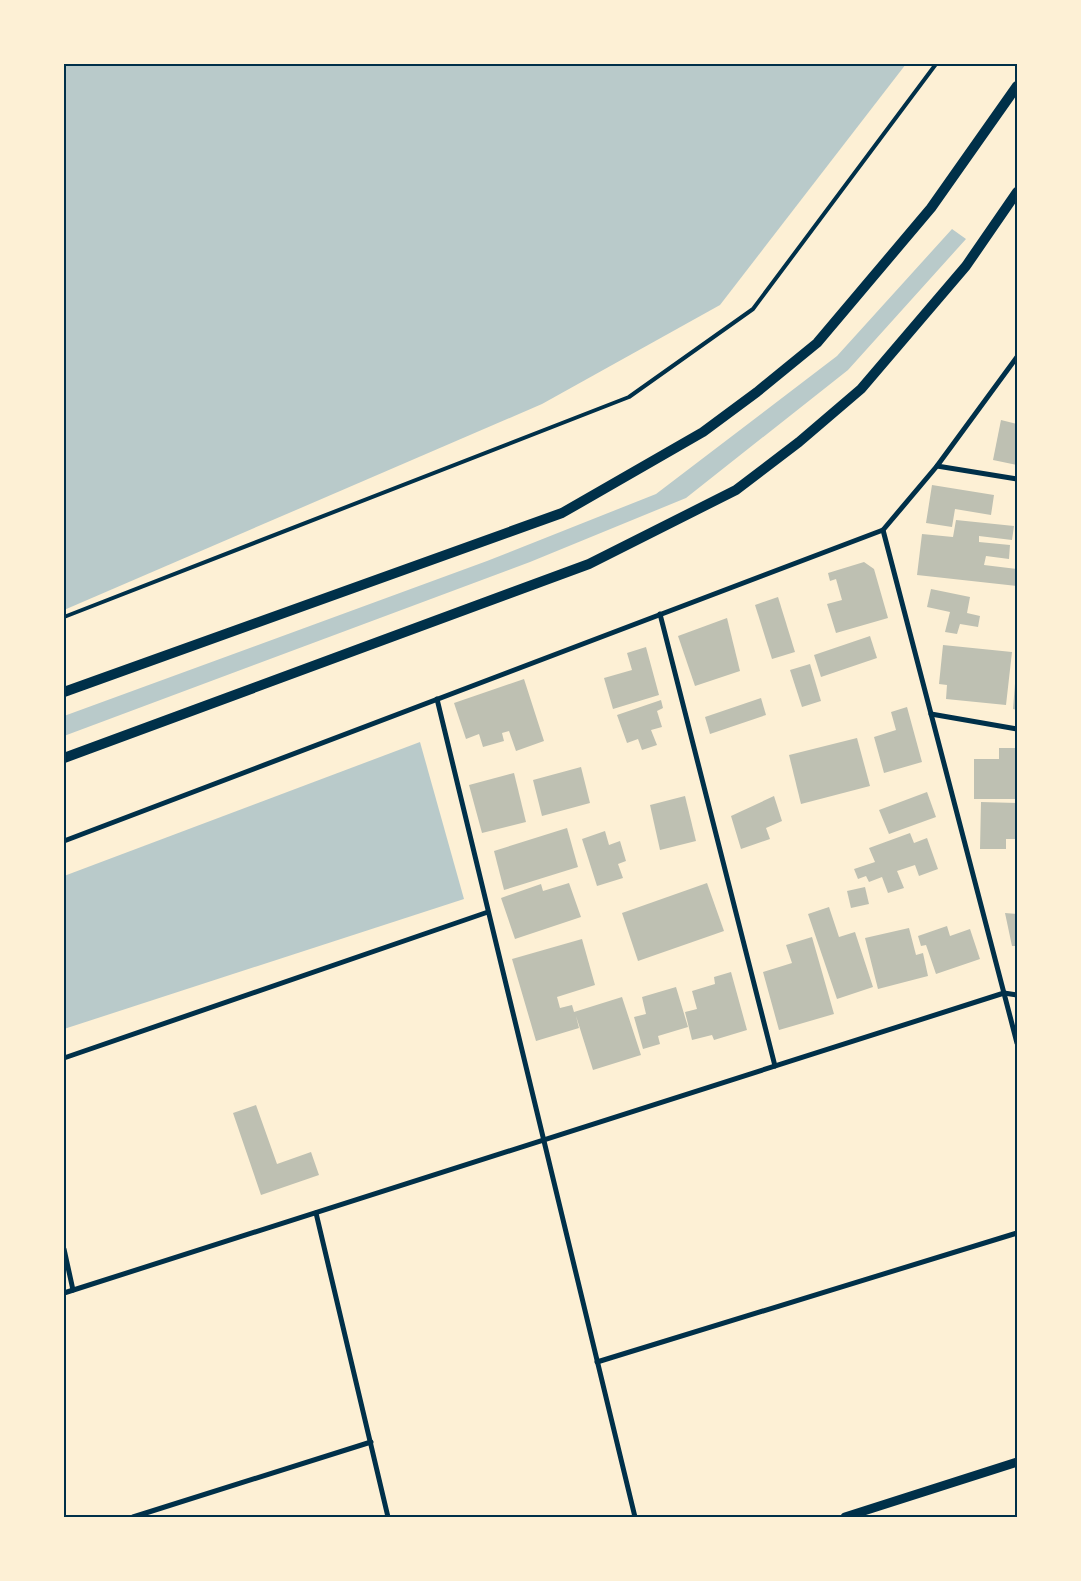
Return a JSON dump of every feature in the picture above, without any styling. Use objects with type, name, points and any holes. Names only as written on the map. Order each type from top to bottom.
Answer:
[{"type":"main road","points":[[64,692],[562,513],[703,432],[757,392],[817,343],[931,208],[1017,86]]},
{"type":"main road","points":[[64,758],[588,564],[736,490],[799,442],[861,389],[966,266],[1017,192]]},
{"type":"street","points":[[64,841],[882,530],[937,466],[1017,357]]},
{"type":"street","points":[[937,466],[1017,479]]},
{"type":"street","points":[[882,530],[1017,1042]]},
{"type":"street","points":[[660,614],[775,1066]]},
{"type":"street","points":[[437,699],[635,1517]]},
{"type":"street","points":[[931,714],[1017,730]]},
{"type":"street","points":[[64,1058],[488,912]]},
{"type":"street","points":[[64,1293],[1004,993],[1017,994]]},
{"type":"street","points":[[316,1213],[388,1517]]},
{"type":"street","points":[[598,1362],[1017,1233]]},
{"type":"street","points":[[64,1249],[73,1290]]},
{"type":"street","points":[[133,1517],[371,1442]]},
{"type":"street","points":[[845,1517],[1017,1462]]},
{"type":"lane","points":[[64,617],[629,398],[753,309],[936,64]]},
{"type":"shaded area","points":[[64,64],[906,64],[720,305],[542,404],[64,610]]},
{"type":"shaded area","points":[[952,229],[966,239],[848,370],[686,498],[530,562],[64,736],[64,716],[487,561],[656,494],[837,356]]},
{"type":"shaded area","points":[[420,742],[464,899],[64,1029],[64,876]]},
{"type":"building","points":[[1001,420],[1017,424],[1017,465],[993,460]]},
{"type":"building","points":[[932,485],[994,495],[991,515],[955,509],[952,527],[926,523]]},
{"type":"building","points":[[956,520],[1014,526],[1012,540],[979,536],[979,542],[1010,545],[1009,559],[986,556],[984,565],[1017,569],[1017,586],[917,575],[922,534],[953,537]]},
{"type":"building","points":[[864,562],[874,569],[888,618],[836,633],[827,604],[842,600],[836,579],[830,581],[828,573]]},
{"type":"building","points":[[931,589],[970,597],[967,613],[980,616],[978,627],[960,624],[957,634],[945,632],[950,612],[927,607]]},
{"type":"building","points":[[778,597],[795,652],[772,659],[755,605]]},
{"type":"building","points":[[727,618],[740,671],[695,686],[678,636]]},
{"type":"building","points":[[870,636],[877,658],[821,677],[814,655]]},
{"type":"building","points":[[943,645],[1012,652],[1006,705],[946,699],[947,685],[939,684]]},
{"type":"building","points":[[646,647],[659,695],[613,709],[604,678],[632,670],[627,653]]},
{"type":"building","points":[[810,664],[821,701],[802,707],[790,670]]},
{"type":"building","points":[[1017,671],[1017,710],[1013,709]]},
{"type":"building","points":[[524,679],[544,741],[516,751],[509,731],[502,733],[504,741],[483,747],[479,734],[466,739],[454,703]]},
{"type":"building","points":[[761,698],[766,715],[710,734],[705,717]]},
{"type":"building","points":[[661,700],[663,708],[657,711],[662,727],[651,730],[657,745],[642,750],[638,739],[627,743],[617,715]]},
{"type":"building","points":[[907,707],[922,762],[884,773],[874,737],[896,730],[891,712]]},
{"type":"building","points":[[857,738],[870,786],[801,804],[789,755]]},
{"type":"building","points":[[999,748],[1017,748],[1017,799],[974,799],[974,759],[999,759]]},
{"type":"building","points":[[581,767],[590,803],[542,816],[533,780]]},
{"type":"building","points":[[514,773],[526,822],[482,833],[469,785]]},
{"type":"building","points":[[927,792],[936,817],[889,834],[879,810]]},
{"type":"building","points":[[685,796],[696,841],[660,850],[650,805]]},
{"type":"building","points":[[774,796],[782,821],[766,828],[770,839],[741,849],[731,816]]},
{"type":"building","points":[[981,802],[1017,803],[1017,839],[1006,839],[1006,849],[980,849]]},
{"type":"building","points":[[567,828],[578,867],[504,890],[494,851]]},
{"type":"building","points":[[605,831],[609,845],[620,841],[626,861],[618,864],[623,878],[597,886],[582,839]]},
{"type":"building","points":[[910,833],[914,843],[927,838],[938,869],[919,876],[915,865],[897,871],[904,888],[888,893],[882,877],[869,882],[866,876],[858,879],[854,869],[875,862],[869,848]]},
{"type":"building","points":[[569,883],[581,917],[515,939],[501,898],[541,884],[543,891]]},
{"type":"building","points":[[707,883],[724,931],[638,961],[622,913]]},
{"type":"building","points":[[865,887],[869,904],[851,908],[847,891]]},
{"type":"building","points":[[829,907],[839,937],[855,932],[873,987],[837,999],[808,914]]},
{"type":"building","points":[[1005,913],[1017,914],[1017,946],[1012,946]]},
{"type":"building","points":[[947,926],[950,936],[970,929],[980,959],[936,974],[926,945],[921,946],[918,936]]},
{"type":"building","points":[[909,928],[916,955],[923,953],[928,976],[878,989],[865,938]]},
{"type":"building","points":[[812,937],[834,1014],[779,1030],[763,972],[792,963],[786,945]]},
{"type":"building","points":[[582,939],[595,985],[557,997],[560,1008],[572,1005],[574,1012],[622,997],[641,1055],[593,1070],[576,1016],[579,1028],[536,1041],[512,959]]},
{"type":"building","points":[[731,972],[747,1030],[714,1040],[712,1035],[692,1040],[685,1012],[697,1009],[692,991],[715,984],[714,977]]},
{"type":"building","points":[[676,987],[688,1027],[658,1036],[660,1044],[643,1049],[634,1017],[646,1014],[642,997]]},
{"type":"building","points":[[256,1105],[277,1164],[311,1152],[319,1175],[261,1195],[233,1113]]}]
